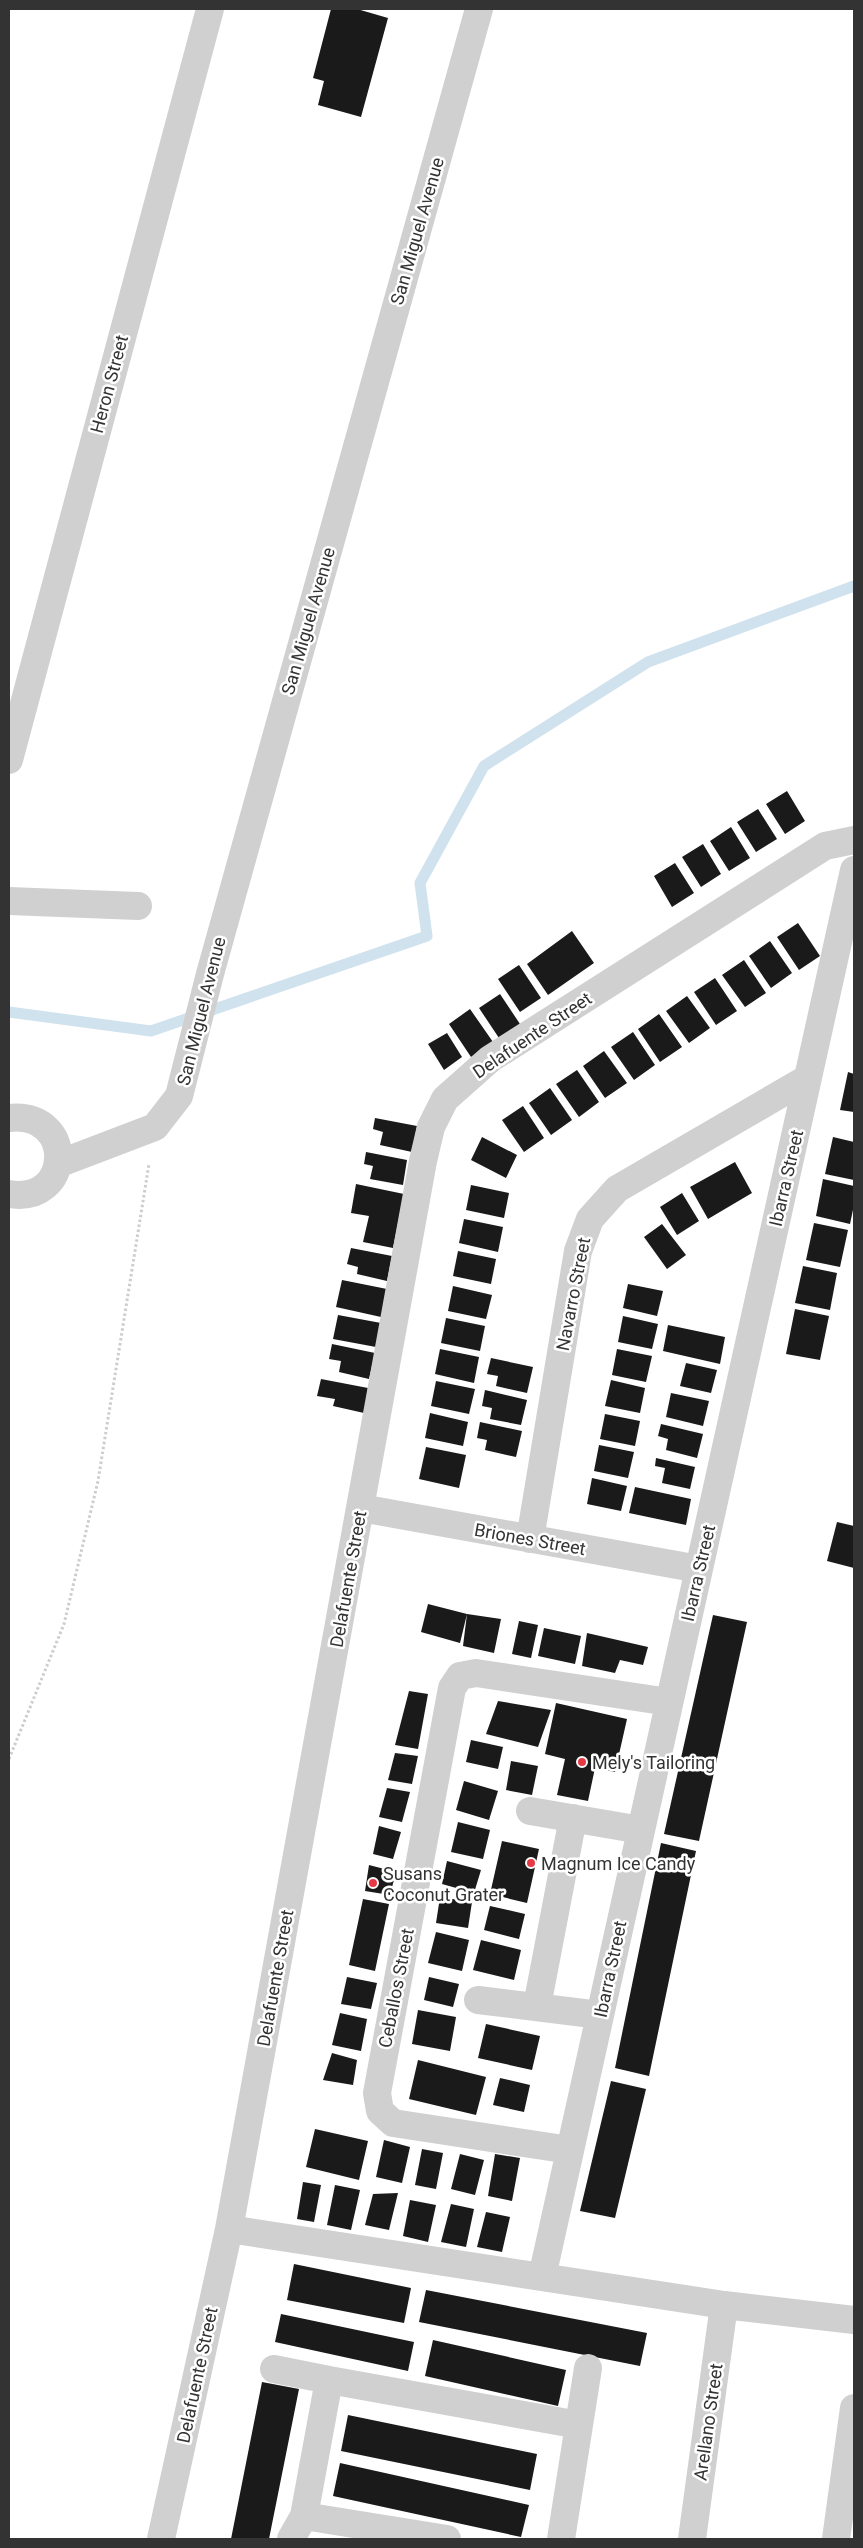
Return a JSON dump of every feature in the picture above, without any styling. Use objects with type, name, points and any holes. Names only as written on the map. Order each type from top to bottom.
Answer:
[{"type":"street","name":"Heron Street","points":[[9,760],[210,9]]},
{"type":"street","name":"San Miguel Avenue","points":[[155,1127],[179,1096],[206,988],[479,9]]},
{"type":"street","name":"Delafuente Street","points":[[161,2539],[229,2228],[423,1161],[431,1127],[444,1099],[490,1059],[825,846],[854,840]]},
{"type":"street","name":"Ibarra Street","points":[[542,2277],[854,870]]},
{"type":"street","points":[[9,901],[138,906]]},
{"type":"street","name":"Navarro Street","points":[[530,1539],[578,1251],[590,1219],[617,1188],[808,1078]]},
{"type":"street","points":[[9,1118],[21,1117],[35,1120],[46,1127],[54,1138],[58,1151],[58,1164],[53,1177],[44,1187],[32,1194],[19,1196],[9,1194]]},
{"type":"street","points":[[58,1164],[155,1127]]},
{"type":"street","name":"Briones Street","points":[[361,1508],[698,1569]]},
{"type":"street","name":"Ceballos Street","points":[[570,2150],[393,2123],[380,2110],[376,2093],[452,1688],[460,1676],[476,1673],[669,1702]]},
{"type":"street","points":[[530,1811],[641,1830]]},
{"type":"street","points":[[537,2006],[573,1818]]},
{"type":"street","points":[[478,2000],[600,2015]]},
{"type":"street","points":[[229,2228],[724,2305],[854,2320]]},
{"type":"street","name":"Arellano Street","points":[[692,2539],[724,2305]]},
{"type":"street","points":[[561,2539],[588,2368]]},
{"type":"street","points":[[274,2369],[579,2424]]},
{"type":"street","points":[[329,2380],[298,2528],[447,2539]]},
{"type":"street","points":[[836,2539],[854,2408]]},
{"type":"path","points":[[9,1759],[64,1624],[98,1482],[155,1127]]},
{"type":"building","points":[[331,9],[357,9],[388,18],[361,117],[318,105],[324,81],[313,78]]},
{"type":"building","points":[[787,791],[805,821],[785,834],[766,804]]},
{"type":"building","points":[[758,809],[777,839],[756,852],[737,822]]},
{"type":"building","points":[[731,827],[750,858],[729,871],[710,841]]},
{"type":"building","points":[[703,844],[721,874],[701,887],[682,857]]},
{"type":"building","points":[[675,863],[694,893],[672,907],[654,876]]},
{"type":"building","points":[[798,923],[820,956],[799,970],[777,937]]},
{"type":"building","points":[[572,931],[594,963],[548,995],[527,964]]},
{"type":"building","points":[[770,941],[792,973],[771,988],[749,956]]},
{"type":"building","points":[[744,960],[766,993],[745,1007],[722,975]]},
{"type":"building","points":[[519,965],[541,998],[520,1012],[498,979]]},
{"type":"building","points":[[715,978],[737,1011],[716,1025],[694,992]]},
{"type":"building","points":[[500,994],[522,1027],[501,1041],[479,1008]]},
{"type":"building","points":[[687,996],[710,1028],[689,1043],[666,1011]]},
{"type":"building","points":[[470,1009],[493,1042],[471,1057],[449,1024]]},
{"type":"building","points":[[659,1014],[682,1047],[660,1062],[638,1029]]},
{"type":"building","points":[[633,1032],[655,1065],[634,1080],[611,1047]]},
{"type":"building","points":[[447,1033],[462,1057],[444,1070],[428,1044]]},
{"type":"building","points":[[604,1051],[627,1083],[605,1098],[583,1066]]},
{"type":"building","points":[[577,1070],[599,1102],[579,1117],[556,1084]]},
{"type":"building","points":[[848,1072],[854,1074],[854,1112],[840,1110]]},
{"type":"building","points":[[550,1088],[572,1120],[551,1135],[529,1103]]},
{"type":"building","points":[[523,1106],[544,1138],[524,1152],[502,1120]]},
{"type":"building","points":[[375,1118],[417,1126],[412,1152],[380,1145],[383,1132],[373,1129]]},
{"type":"building","points":[[482,1137],[517,1155],[506,1178],[471,1160]]},
{"type":"building","points":[[833,1137],[854,1142],[854,1180],[825,1174]]},
{"type":"building","points":[[366,1152],[407,1160],[403,1185],[370,1179],[373,1166],[364,1164]]},
{"type":"building","points":[[735,1162],[752,1193],[708,1219],[690,1187]]},
{"type":"building","points":[[823,1179],[854,1186],[854,1205],[850,1224],[816,1216]]},
{"type":"building","points":[[356,1184],[404,1194],[393,1248],[363,1242],[369,1216],[351,1213]]},
{"type":"building","points":[[471,1185],[509,1193],[504,1218],[466,1210]]},
{"type":"building","points":[[682,1193],[699,1221],[677,1235],[660,1207]]},
{"type":"building","points":[[464,1219],[503,1227],[498,1252],[459,1243]]},
{"type":"building","points":[[814,1223],[848,1230],[840,1267],[806,1260]]},
{"type":"building","points":[[662,1224],[686,1255],[667,1269],[644,1237]]},
{"type":"building","points":[[351,1248],[392,1256],[387,1281],[357,1274],[358,1267],[347,1264]]},
{"type":"building","points":[[458,1251],[496,1259],[491,1284],[453,1276]]},
{"type":"building","points":[[803,1266],[837,1273],[830,1310],[795,1303]]},
{"type":"building","points":[[342,1280],[387,1289],[381,1317],[336,1307]]},
{"type":"building","points":[[628,1284],[663,1291],[657,1316],[623,1308]]},
{"type":"building","points":[[453,1286],[492,1295],[486,1319],[448,1311]]},
{"type":"building","points":[[795,1309],[829,1316],[820,1360],[786,1354]]},
{"type":"building","points":[[338,1315],[381,1323],[376,1347],[333,1339]]},
{"type":"building","points":[[623,1316],[658,1324],[652,1349],[618,1342]]},
{"type":"building","points":[[446,1318],[485,1326],[480,1351],[441,1343]]},
{"type":"building","points":[[668,1325],[725,1337],[720,1364],[663,1351]]},
{"type":"building","points":[[332,1344],[375,1353],[369,1379],[339,1372],[341,1361],[329,1359]]},
{"type":"building","points":[[440,1349],[479,1357],[474,1383],[435,1374]]},
{"type":"building","points":[[617,1349],[652,1356],[646,1382],[612,1375]]},
{"type":"building","points":[[491,1358],[533,1367],[527,1393],[496,1386],[498,1376],[487,1374]]},
{"type":"building","points":[[686,1363],[717,1370],[711,1393],[680,1386]]},
{"type":"building","points":[[321,1379],[368,1388],[364,1413],[333,1406],[335,1399],[317,1396]]},
{"type":"building","points":[[611,1380],[645,1388],[640,1413],[605,1406]]},
{"type":"building","points":[[436,1381],[475,1389],[469,1414],[431,1406]]},
{"type":"building","points":[[485,1390],[527,1400],[521,1425],[490,1419],[492,1408],[482,1406]]},
{"type":"building","points":[[671,1393],[709,1401],[703,1426],[666,1417]]},
{"type":"building","points":[[430,1413],[468,1422],[463,1446],[425,1438]]},
{"type":"building","points":[[605,1414],[640,1421],[635,1446],[600,1439]]},
{"type":"building","points":[[480,1422],[522,1431],[516,1457],[485,1450],[487,1440],[477,1438]]},
{"type":"building","points":[[661,1424],[703,1434],[697,1458],[666,1450],[668,1439],[658,1436]]},
{"type":"building","points":[[599,1445],[634,1452],[628,1478],[594,1471]]},
{"type":"building","points":[[426,1447],[466,1455],[459,1488],[419,1479]]},
{"type":"building","points":[[656,1458],[695,1467],[690,1489],[662,1483],[665,1468],[655,1466]]},
{"type":"building","points":[[592,1478],[627,1486],[621,1511],[587,1504]]},
{"type":"building","points":[[635,1487],[691,1499],[686,1525],[629,1513]]},
{"type":"building","points":[[837,1522],[854,1526],[854,1568],[827,1561]]},
{"type":"building","points":[[428,1604],[467,1614],[460,1643],[421,1632]]},
{"type":"building","points":[[467,1614],[501,1619],[494,1653],[463,1646]]},
{"type":"building","points":[[713,1615],[747,1622],[699,1841],[664,1834]]},
{"type":"building","points":[[519,1621],[538,1625],[531,1658],[512,1654]]},
{"type":"building","points":[[544,1628],[581,1636],[575,1664],[538,1656]]},
{"type":"building","points":[[587,1633],[648,1647],[643,1665],[620,1660],[615,1673],[582,1666]]},
{"type":"building","points":[[409,1691],[428,1694],[418,1749],[395,1745]]},
{"type":"building","points":[[498,1701],[551,1710],[538,1747],[486,1734]]},
{"type":"building","points":[[556,1703],[627,1719],[615,1772],[595,1768],[588,1801],[557,1795],[565,1759],[545,1754]]},
{"type":"building","points":[[471,1740],[503,1747],[498,1769],[466,1762]]},
{"type":"building","points":[[395,1753],[418,1756],[412,1784],[388,1780]]},
{"type":"building","points":[[511,1761],[538,1766],[532,1795],[506,1790]]},
{"type":"building","points":[[464,1781],[498,1791],[489,1820],[456,1810]]},
{"type":"building","points":[[387,1788],[410,1792],[402,1822],[379,1817]]},
{"type":"building","points":[[458,1822],[490,1830],[483,1859],[451,1852]]},
{"type":"building","points":[[379,1826],[401,1832],[393,1859],[373,1854]]},
{"type":"building","points":[[502,1841],[539,1849],[527,1903],[490,1894]]},
{"type":"building","points":[[661,1843],[696,1851],[649,2076],[615,2068]]},
{"type":"building","points":[[447,1861],[481,1870],[474,1893],[442,1884]]},
{"type":"building","points":[[369,1865],[396,1872],[390,1895],[365,1891]]},
{"type":"building","points":[[440,1897],[472,1902],[468,1928],[436,1923]]},
{"type":"building","points":[[363,1899],[389,1904],[375,1971],[349,1965]]},
{"type":"building","points":[[490,1906],[525,1914],[519,1939],[484,1930]]},
{"type":"building","points":[[436,1932],[469,1940],[462,1971],[428,1963]]},
{"type":"building","points":[[481,1940],[521,1950],[514,1980],[473,1970]]},
{"type":"building","points":[[347,1977],[377,1983],[371,2009],[341,2004]]},
{"type":"building","points":[[429,1977],[459,1984],[453,2007],[424,2000]]},
{"type":"building","points":[[418,2010],[456,2017],[450,2051],[412,2044]]},
{"type":"building","points":[[340,2013],[367,2019],[361,2051],[332,2045]]},
{"type":"building","points":[[486,2024],[540,2036],[532,2070],[478,2058]]},
{"type":"building","points":[[332,2053],[357,2060],[353,2085],[323,2080]]},
{"type":"building","points":[[418,2060],[486,2077],[476,2115],[409,2099]]},
{"type":"building","points":[[500,2078],[530,2085],[524,2112],[493,2105]]},
{"type":"building","points":[[611,2081],[646,2089],[615,2218],[580,2211]]},
{"type":"building","points":[[315,2129],[368,2141],[359,2180],[306,2167]]},
{"type":"building","points":[[384,2140],[410,2147],[402,2183],[376,2177]]},
{"type":"building","points":[[422,2149],[443,2153],[436,2189],[415,2185]]},
{"type":"building","points":[[460,2154],[484,2160],[475,2195],[451,2189]]},
{"type":"building","points":[[495,2154],[520,2158],[512,2201],[488,2196]]},
{"type":"building","points":[[303,2182],[321,2185],[314,2222],[297,2219]]},
{"type":"building","points":[[335,2185],[360,2190],[351,2230],[327,2225]]},
{"type":"building","points":[[398,2193],[389,2230],[365,2225],[373,2194]]},
{"type":"building","points":[[410,2200],[436,2205],[428,2242],[403,2236]]},
{"type":"building","points":[[451,2204],[474,2209],[466,2247],[441,2242]]},
{"type":"building","points":[[486,2212],[510,2217],[502,2252],[477,2247]]},
{"type":"building","points":[[294,2264],[411,2288],[404,2323],[287,2300]]},
{"type":"building","points":[[426,2290],[647,2333],[640,2366],[419,2322]]},
{"type":"building","points":[[281,2314],[414,2342],[408,2371],[275,2342]]},
{"type":"building","points":[[433,2340],[566,2370],[558,2406],[425,2376]]},
{"type":"building","points":[[262,2382],[299,2389],[269,2539],[231,2539]]},
{"type":"building","points":[[348,2415],[537,2454],[530,2490],[341,2451]]},
{"type":"building","points":[[340,2463],[529,2505],[521,2537],[333,2496]]},
{"type":"waterway","points":[[9,1012],[151,1031],[427,936],[420,883],[484,766],[648,662],[854,586]]},
{"type":"place","name":"Mely's Tailoring","points":[[582,1762]]},
{"type":"place","name":"Magnum Ice Candy","points":[[531,1863]]},
{"type":"place","name":"Susans Coconut Grater","points":[[373,1883]]}]
